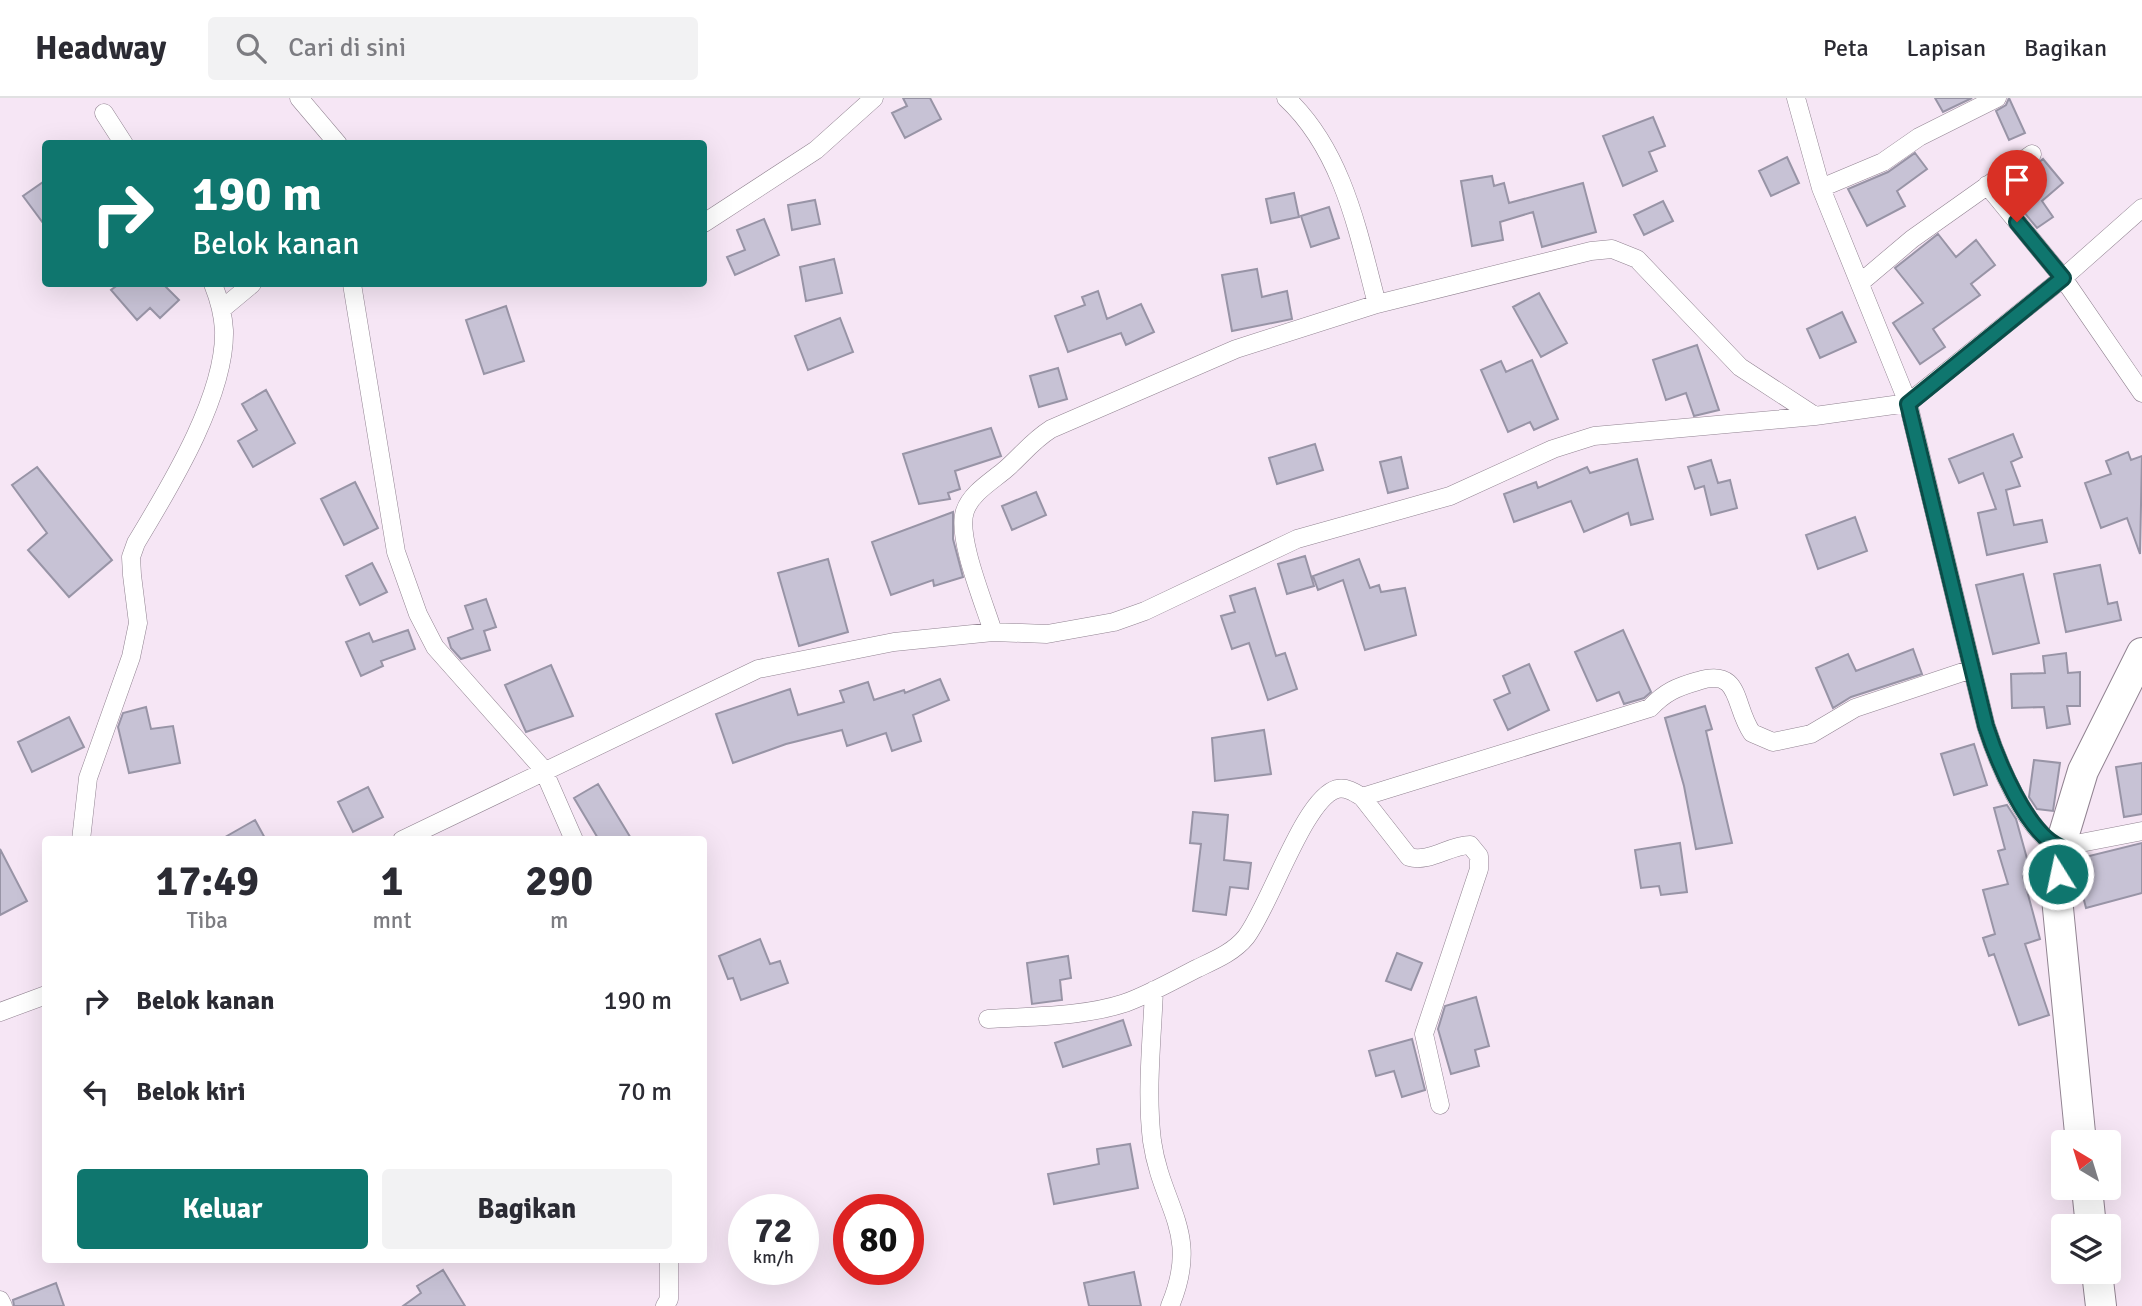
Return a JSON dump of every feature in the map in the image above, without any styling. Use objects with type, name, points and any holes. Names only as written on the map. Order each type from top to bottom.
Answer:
[{"type":"highway","points":[[2080,1130],[2057,898],[2060,847],[2083,771],[2142,653]]},
{"type":"highway","points":[[2098,1284],[2101,1306]]},
{"type":"street","points":[[299,98],[335,140]]},
{"type":"street","points":[[707,221],[816,150],[874,98]]},
{"type":"street","points":[[1286,98],[1313,131],[1343,182],[1377,304]]},
{"type":"street","points":[[1796,98],[1821,188],[1908,404],[1972,670],[1996,756],[2037,829],[2051,844],[2060,847],[2142,831]]},
{"type":"street","points":[[1821,188],[1883,162],[1919,136],[1997,98]]},
{"type":"street","points":[[104,113],[121,140]]},
{"type":"street","points":[[1860,283],[1912,239],[2032,154]]},
{"type":"street","points":[[1987,185],[2063,278],[2142,393]]},
{"type":"street","points":[[410,836],[543,769],[758,668],[894,642],[993,632],[1047,634],[1114,622],[1145,611],[1297,539],[1450,496],[1573,441],[1620,431],[1815,416],[1908,404],[2063,278],[2142,208]]},
{"type":"street","points":[[993,632],[966,541],[963,525],[965,511],[973,498],[1026,447],[1051,429],[1236,349],[1377,304],[1591,251],[1612,249],[1626,252],[1649,270],[1741,367],[1815,416]]},
{"type":"street","points":[[81,836],[88,778],[131,657],[138,623],[131,557],[136,543],[193,442],[221,359],[224,333],[222,309],[214,287]]},
{"type":"street","points":[[222,309],[248,287]]},
{"type":"street","points":[[352,287],[396,552],[418,614],[443,656],[543,769],[572,836]]},
{"type":"street","points":[[1362,797],[1650,708],[1667,692],[1715,676],[1726,680],[1731,687],[1752,733],[1773,742],[1811,734],[1855,708],[1972,670]]},
{"type":"street","points":[[988,1018],[1100,1009],[1127,1002],[1231,951],[1246,938],[1320,801],[1339,788],[1362,797],[1409,857],[1425,857],[1463,845],[1471,845],[1479,856],[1479,869],[1424,1034],[1440,1105]]},
{"type":"street","points":[[1154,990],[1150,1111],[1152,1140],[1180,1230],[1183,1252],[1182,1271],[1170,1306]]},
{"type":"street","points":[[0,1012],[42,996]]},
{"type":"street","points":[[665,1306],[670,1287],[669,1263]]},
{"type":"street","points":[[0,1300],[2,1306]]},
{"type":"building","points":[[903,98],[930,98],[941,119],[905,138],[892,113],[907,106]]},
{"type":"building","points":[[1935,98],[1972,98],[1943,112]]},
{"type":"building","points":[[2009,98],[2025,133],[2009,140],[1996,111],[2006,105]]},
{"type":"building","points":[[1653,117],[1665,146],[1649,152],[1657,171],[1623,186],[1603,136]]},
{"type":"building","points":[[1915,153],[1927,169],[1897,191],[1905,206],[1867,226],[1848,189],[1888,172]]},
{"type":"building","points":[[1787,157],[1799,183],[1771,196],[1759,171]]},
{"type":"building","points":[[2043,159],[2063,183],[2042,201],[2053,217],[2037,228],[2005,189]]},
{"type":"building","points":[[1492,176],[1494,186],[1504,183],[1509,203],[1583,183],[1596,232],[1542,247],[1533,212],[1500,222],[1503,240],[1472,246],[1461,181]]},
{"type":"building","points":[[42,183],[42,222],[23,196]]},
{"type":"building","points":[[1294,193],[1299,217],[1271,223],[1266,199]]},
{"type":"building","points":[[815,200],[820,224],[792,230],[788,205]]},
{"type":"building","points":[[1663,201],[1673,221],[1644,235],[1634,215]]},
{"type":"building","points":[[1329,207],[1339,238],[1311,247],[1301,216]]},
{"type":"building","points":[[764,219],[779,255],[735,275],[727,257],[745,250],[737,230]]},
{"type":"building","points":[[1938,234],[1956,257],[1976,240],[1995,265],[1971,284],[1980,295],[1933,329],[1945,347],[1920,364],[1893,323],[1923,303],[1895,268]]},
{"type":"building","points":[[834,259],[842,293],[806,301],[800,267]]},
{"type":"building","points":[[1257,269],[1262,297],[1287,291],[1292,319],[1232,331],[1222,275]]},
{"type":"building","points":[[115,287],[166,287],[179,300],[160,318],[150,308],[137,320],[111,290]]},
{"type":"building","points":[[1098,291],[1107,319],[1141,304],[1154,332],[1126,345],[1121,333],[1068,352],[1055,316],[1085,305],[1082,297]]},
{"type":"building","points":[[1539,293],[1567,343],[1541,357],[1513,307]]},
{"type":"building","points":[[506,306],[524,361],[484,374],[466,320]]},
{"type":"building","points":[[1842,312],[1856,342],[1820,358],[1807,329]]},
{"type":"building","points":[[840,318],[853,352],[808,370],[795,336]]},
{"type":"building","points":[[1697,345],[1719,410],[1694,416],[1686,393],[1666,400],[1653,360]]},
{"type":"building","points":[[1532,360],[1558,419],[1534,430],[1530,422],[1508,432],[1481,370],[1501,361],[1506,372]]},
{"type":"building","points":[[1058,368],[1067,399],[1039,407],[1030,376]]},
{"type":"building","points":[[266,390],[295,443],[253,467],[238,441],[257,430],[242,404]]},
{"type":"building","points":[[991,428],[1001,456],[955,471],[960,489],[948,493],[950,499],[919,504],[903,454]]},
{"type":"building","points":[[2013,434],[2022,457],[2011,462],[2020,486],[2006,490],[2014,525],[2042,520],[2047,542],[1987,555],[1978,513],[1996,509],[1983,473],[1959,483],[1949,459]]},
{"type":"building","points":[[1315,444],[1323,470],[1277,484],[1269,458]]},
{"type":"building","points":[[2128,452],[2131,460],[2142,456],[2140,554],[2127,518],[2101,528],[2085,483],[2111,474],[2106,461]]},
{"type":"building","points":[[1401,457],[1408,488],[1388,493],[1380,462]]},
{"type":"building","points":[[1637,459],[1653,519],[1631,525],[1628,513],[1584,532],[1571,501],[1514,522],[1504,494],[1536,482],[1538,488],[1587,467],[1590,473]]},
{"type":"building","points":[[1711,460],[1718,483],[1730,480],[1737,508],[1711,515],[1704,486],[1695,489],[1688,467]]},
{"type":"building","points":[[37,467],[112,560],[69,597],[28,550],[47,533],[12,485]]},
{"type":"building","points":[[355,482],[378,528],[344,545],[321,499]]},
{"type":"building","points":[[1036,492],[1046,515],[1012,530],[1002,506]]},
{"type":"building","points":[[953,512],[953,539],[963,577],[934,586],[933,580],[891,595],[872,542]]},
{"type":"building","points":[[1855,517],[1867,551],[1818,569],[1806,535]]},
{"type":"building","points":[[1305,556],[1314,586],[1287,594],[1278,564]]},
{"type":"building","points":[[828,559],[848,632],[799,646],[778,573]]},
{"type":"building","points":[[1359,559],[1370,588],[1379,585],[1381,592],[1405,588],[1416,635],[1365,650],[1343,580],[1318,590],[1313,576]]},
{"type":"building","points":[[372,563],[387,592],[360,605],[346,576]]},
{"type":"building","points":[[2100,565],[2108,604],[2117,602],[2121,620],[2066,632],[2054,574]]},
{"type":"building","points":[[2023,574],[2039,643],[1993,654],[1976,585]]},
{"type":"building","points":[[1255,588],[1276,656],[1285,653],[1297,689],[1268,700],[1249,643],[1232,649],[1221,616],[1235,612],[1230,596]]},
{"type":"building","points":[[486,599],[496,627],[484,631],[490,650],[461,659],[451,648],[448,638],[473,629],[465,606]]},
{"type":"building","points":[[408,630],[415,649],[381,661],[383,666],[361,676],[346,642],[369,633],[373,642]]},
{"type":"building","points":[[1623,630],[1651,692],[1644,698],[1624,704],[1619,692],[1597,701],[1575,652]]},
{"type":"building","points":[[1913,649],[1922,674],[1851,697],[1833,708],[1816,668],[1848,654],[1856,671]]},
{"type":"building","points":[[2066,653],[2068,673],[2080,672],[2080,706],[2067,706],[2070,724],[2047,728],[2044,707],[2012,708],[2011,674],[2045,673],[2043,656]]},
{"type":"building","points":[[1529,664],[1549,710],[1508,730],[1494,700],[1510,693],[1503,676]]},
{"type":"building","points":[[551,665],[573,716],[526,732],[505,685]]},
{"type":"building","points":[[940,679],[949,700],[913,715],[921,741],[892,751],[886,733],[847,746],[842,730],[786,744],[733,763],[716,714],[790,689],[798,715],[844,702],[840,691],[868,682],[874,700],[904,690],[905,693]]},
{"type":"building","points":[[1705,706],[1712,729],[1706,731],[1732,843],[1696,849],[1684,786],[1665,718]]},
{"type":"building","points":[[146,707],[151,729],[173,726],[180,763],[129,773],[118,727],[123,713]]},
{"type":"building","points":[[69,717],[84,747],[32,772],[18,742]]},
{"type":"building","points":[[1264,730],[1271,774],[1215,781],[1212,738]]},
{"type":"building","points":[[1974,744],[1987,785],[1954,795],[1941,754]]},
{"type":"building","points":[[2034,760],[2060,763],[2053,811],[2037,809],[2029,797]]},
{"type":"building","points":[[2142,763],[2142,814],[2124,817],[2116,767]]},
{"type":"building","points":[[598,784],[630,836],[597,836],[574,798]]},
{"type":"building","points":[[368,787],[383,817],[353,832],[338,802]]},
{"type":"building","points":[[2007,805],[2016,819],[2031,873],[2023,876],[2040,939],[2025,944],[2049,1015],[2019,1025],[1994,954],[1989,956],[1983,938],[1995,934],[1983,890],[2008,884],[1998,851],[2005,849],[1994,808]]},
{"type":"building","points":[[1193,812],[1228,815],[1224,860],[1251,863],[1248,889],[1230,887],[1226,915],[1193,911],[1201,844],[1190,843]]},
{"type":"building","points":[[255,820],[264,836],[227,836]]},
{"type":"building","points":[[1680,843],[1687,892],[1661,895],[1659,886],[1641,888],[1635,850]]},
{"type":"building","points":[[2142,843],[2142,893],[2086,908],[2076,869],[2077,859]]},
{"type":"building","points":[[0,849],[27,901],[0,915]]},
{"type":"building","points":[[760,939],[770,964],[780,961],[788,983],[741,1000],[733,978],[728,979],[719,956]]},
{"type":"building","points":[[1397,953],[1422,963],[1411,990],[1386,981]]},
{"type":"building","points":[[1068,956],[1071,978],[1060,980],[1062,1000],[1032,1004],[1027,963]]},
{"type":"building","points":[[1476,997],[1489,1046],[1475,1050],[1479,1066],[1451,1074],[1438,1029],[1445,1006]]},
{"type":"building","points":[[1123,1020],[1131,1045],[1063,1067],[1055,1043]]},
{"type":"building","points":[[1412,1039],[1425,1090],[1402,1097],[1394,1071],[1376,1076],[1369,1051]]},
{"type":"building","points":[[1130,1144],[1138,1188],[1054,1204],[1048,1174],[1099,1164],[1097,1149]]},
{"type":"building","points":[[443,1270],[465,1306],[403,1306],[421,1293],[417,1286]]},
{"type":"building","points":[[1134,1272],[1141,1306],[1089,1306],[1084,1283]]},
{"type":"building","points":[[56,1283],[64,1306],[14,1306],[13,1300]]},
{"type":"route","points":[[2017,222],[2063,278],[1908,404],[1986,726],[1996,756],[2031,821],[2051,844],[2060,847],[2058,874]]}]
